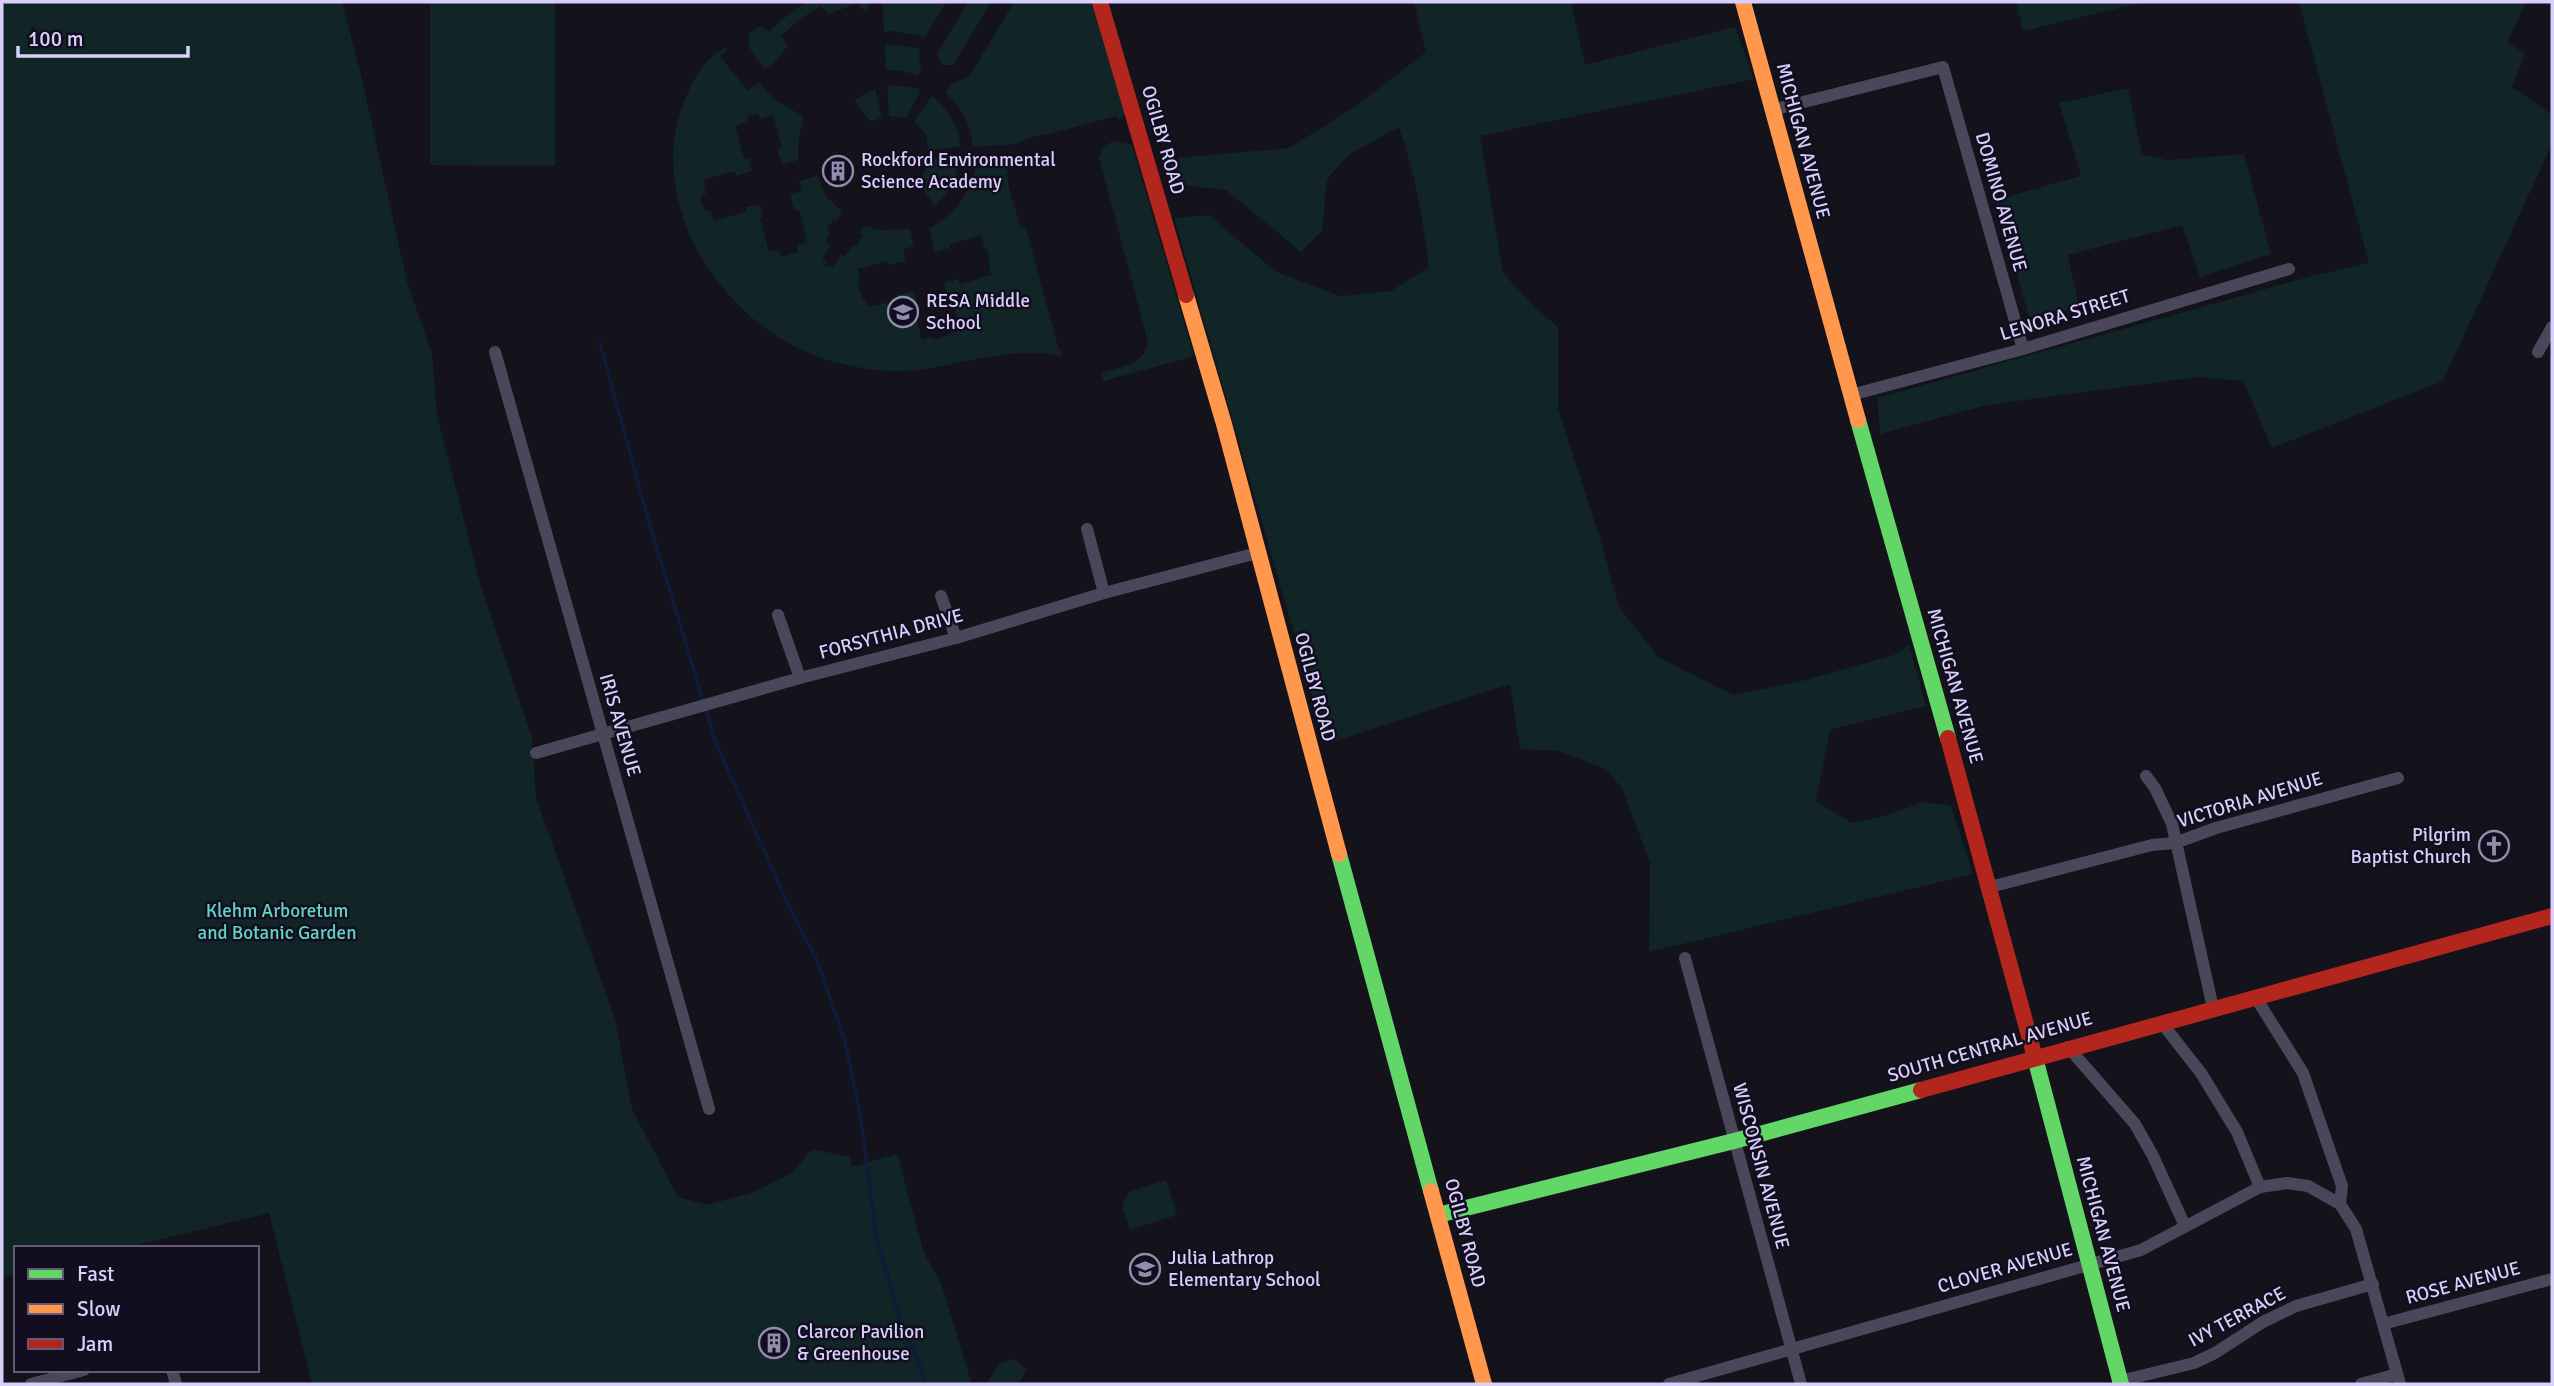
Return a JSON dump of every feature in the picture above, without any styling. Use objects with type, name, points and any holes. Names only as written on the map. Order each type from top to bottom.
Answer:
[{"type":"street","name":"OGILBY ROAD","points":[[1100,2],[1224,424],[1484,1384]]},
{"type":"street","name":"MICHIGAN AVENUE","points":[[1743,2],[1990,887],[2120,1383]]},
{"type":"street","name":"DOMINO AVENUE","points":[[1773,110],[1943,66],[2023,349]]},
{"type":"street","name":"LENORA STREET","points":[[1851,395],[2023,349],[2289,269]]},
{"type":"street","points":[[2538,352],[2552,327]]},
{"type":"street","name":"IRIS AVENUE","points":[[495,352],[709,1109]]},
{"type":"street","points":[[1087,529],[1104,593]]},
{"type":"street","name":"FORSYTHIA DRIVE","points":[[536,753],[800,678],[956,638],[1104,593],[1257,553]]},
{"type":"street","points":[[941,596],[956,638]]},
{"type":"street","points":[[778,615],[800,678]]},
{"type":"street","points":[[2146,776],[2155,788],[2172,824],[2213,1008]]},
{"type":"street","name":"VICTORIA AVENUE","points":[[1990,887],[2152,845],[2175,843],[2216,828],[2398,778]]},
{"type":"street","name":"SOUTH CENTRAL AVENUE","points":[[1438,1215],[1734,1141],[2035,1056],[2552,916]]},
{"type":"street","name":"WISCONSIN AVENUE","points":[[1685,958],[1801,1384]]},
{"type":"street","points":[[2256,998],[2303,1073],[2342,1186],[2340,1204],[2356,1229],[2373,1284],[2398,1379],[2361,1384]]},
{"type":"street","points":[[2161,1022],[2202,1073],[2237,1132],[2260,1187]]},
{"type":"street","points":[[2068,1047],[2135,1124],[2185,1226]]},
{"type":"street","name":"CLOVER AVENUE","points":[[1669,1384],[2141,1250],[2260,1187],[2287,1183],[2308,1186],[2340,1204]]},
{"type":"street","name":"ROSE AVENUE","points":[[2383,1324],[2552,1279]]},
{"type":"street","name":"IVY TERRACE","points":[[2120,1383],[2194,1363],[2215,1353],[2263,1322],[2296,1306],[2373,1284]]},
{"type":"street","points":[[31,1384],[76,1372]]},
{"type":"green space","name":"Klehm Arboretum and Botanic Garden","points":[[2,2],[342,2],[407,282],[432,354],[437,415],[480,583],[532,738],[536,798],[615,1019],[632,1109],[678,1197],[707,1205],[754,1192],[793,1172],[812,1149],[850,1157],[852,1167],[897,1154],[924,1253],[941,1283],[972,1384],[312,1384],[269,1213],[133,1246],[14,1246],[14,1274],[2,1277]]},
{"type":"green space","points":[[430,2],[555,2],[555,166],[430,165]]},
{"type":"green space","points":[[806,2],[867,2],[869,10],[865,12],[858,3],[829,14],[821,6],[800,19],[781,36],[788,46],[773,64],[765,69],[750,48],[749,33],[761,26],[769,32]]},
{"type":"green space","points":[[882,2],[946,2],[925,37],[884,32]]},
{"type":"green space","points":[[968,2],[991,2],[953,65],[943,65],[938,52]]},
{"type":"green space","points":[[1014,2],[1094,2],[1126,113],[1119,120],[1117,116],[1035,136],[1016,144],[973,147],[964,116],[945,92],[951,85],[970,75]]},
{"type":"green space","points":[[1414,2],[1571,2],[1585,65],[1735,27],[1754,79],[1480,136],[1503,273],[1558,327],[1558,409],[1600,538],[1619,607],[1658,657],[1733,695],[1802,681],[1894,655],[1909,645],[1926,706],[1830,730],[1816,801],[1852,823],[1887,815],[1923,802],[1951,806],[1973,874],[1649,952],[1650,863],[1623,790],[1606,769],[1559,751],[1520,749],[1510,684],[1326,744],[1174,218],[1209,215],[1276,272],[1341,296],[1391,291],[1429,267],[1410,162],[1399,127],[1350,154],[1327,179],[1322,231],[1301,252],[1226,190],[1172,184],[1165,159],[1289,148],[1356,106],[1426,52]]},
{"type":"green space","points":[[2016,2],[2145,2],[2023,31]]},
{"type":"green space","points":[[2299,2],[2526,2],[2507,42],[2525,54],[2512,87],[2552,114],[2552,144],[2443,381],[2272,448],[2243,381],[2199,377],[1987,405],[1880,434],[1877,398],[2312,276],[2369,263]]},
{"type":"green space","points":[[885,44],[920,48],[919,60],[922,67],[918,75],[886,70]]},
{"type":"green space","points":[[726,47],[727,50],[720,56],[747,90],[759,83],[774,99],[804,117],[799,135],[798,160],[782,165],[777,149],[782,147],[773,115],[760,119],[758,113],[747,116],[748,122],[735,126],[744,159],[749,158],[752,171],[736,176],[735,171],[703,180],[706,194],[700,196],[705,211],[711,211],[714,221],[746,212],[746,207],[760,204],[763,217],[760,219],[769,252],[777,250],[782,257],[798,252],[797,245],[807,242],[799,210],[794,210],[790,194],[802,191],[799,181],[817,176],[827,197],[842,212],[837,221],[833,219],[827,230],[830,232],[825,242],[831,245],[822,260],[827,262],[825,265],[833,267],[841,254],[844,256],[853,246],[856,247],[863,236],[859,233],[864,226],[882,230],[910,229],[914,246],[903,249],[906,261],[890,265],[888,261],[858,269],[860,282],[857,283],[862,299],[865,299],[868,307],[898,300],[897,295],[914,291],[918,306],[914,308],[922,340],[932,337],[934,340],[960,330],[952,297],[948,298],[944,283],[958,279],[960,284],[991,275],[987,249],[981,235],[950,244],[950,248],[935,252],[929,229],[946,217],[960,202],[970,184],[976,163],[1007,167],[1008,183],[1020,227],[1026,228],[1059,350],[1062,351],[1061,356],[1023,353],[909,371],[877,370],[825,359],[789,343],[756,321],[726,292],[702,259],[685,222],[675,183],[674,144],[683,104],[700,71],[711,57]]},
{"type":"green space","points":[[887,84],[921,89],[907,118],[889,116]]},
{"type":"green space","points":[[2128,88],[2142,154],[2167,160],[2244,154],[2271,254],[2200,277],[2182,225],[2068,255],[2079,307],[2030,320],[1995,200],[2081,176],[2059,103]]},
{"type":"green space","points":[[875,89],[882,117],[871,122],[854,100]]},
{"type":"green space","points":[[932,96],[952,118],[961,147],[928,150],[926,135],[914,121]]},
{"type":"green space","points":[[1114,141],[1132,145],[1194,356],[1104,381],[1101,373],[1136,360],[1146,350],[1148,342],[1099,158],[1104,146]]},
{"type":"green space","points":[[930,158],[960,161],[951,189],[935,206],[917,181],[924,173]]},
{"type":"green space","points":[[1166,1180],[1177,1215],[1130,1230],[1122,1205],[1129,1192]]},
{"type":"green space","points":[[1014,1359],[1027,1370],[1018,1384],[986,1384],[999,1363]]},
{"type":"waterway","points":[[600,343],[648,519],[716,743],[792,913],[816,958],[845,1041],[861,1119],[876,1236],[901,1323],[918,1360],[925,1384]]},
{"type":"traffic: fast","points":[[1858,420],[1948,738]]},
{"type":"traffic: fast","points":[[1339,854],[1431,1191]]},
{"type":"traffic: fast","points":[[2034,1054],[2121,1384]]},
{"type":"traffic: fast","points":[[1438,1215],[1734,1141],[1921,1090]]},
{"type":"traffic: slow","points":[[1743,2],[1858,420]]},
{"type":"traffic: slow","points":[[1186,295],[1224,424],[1339,854]]},
{"type":"traffic: slow","points":[[1431,1191],[1484,1384]]},
{"type":"traffic: jam","points":[[1100,2],[1186,295]]},
{"type":"traffic: jam","points":[[1948,738],[2034,1054]]},
{"type":"traffic: jam","points":[[1921,1090],[2552,916]]},
{"type":"place","name":"Rockford Environmental Science Academy","points":[[838,171]]},
{"type":"place","name":"RESA Middle School","points":[[903,312]]},
{"type":"place","name":"Pilgrim Baptist Church","points":[[2494,846]]},
{"type":"place","name":"Julia Lathrop Elementary School","points":[[1145,1269]]},
{"type":"place","name":"Clarcor Pavilion & Greenhouse","points":[[774,1343]]}]
